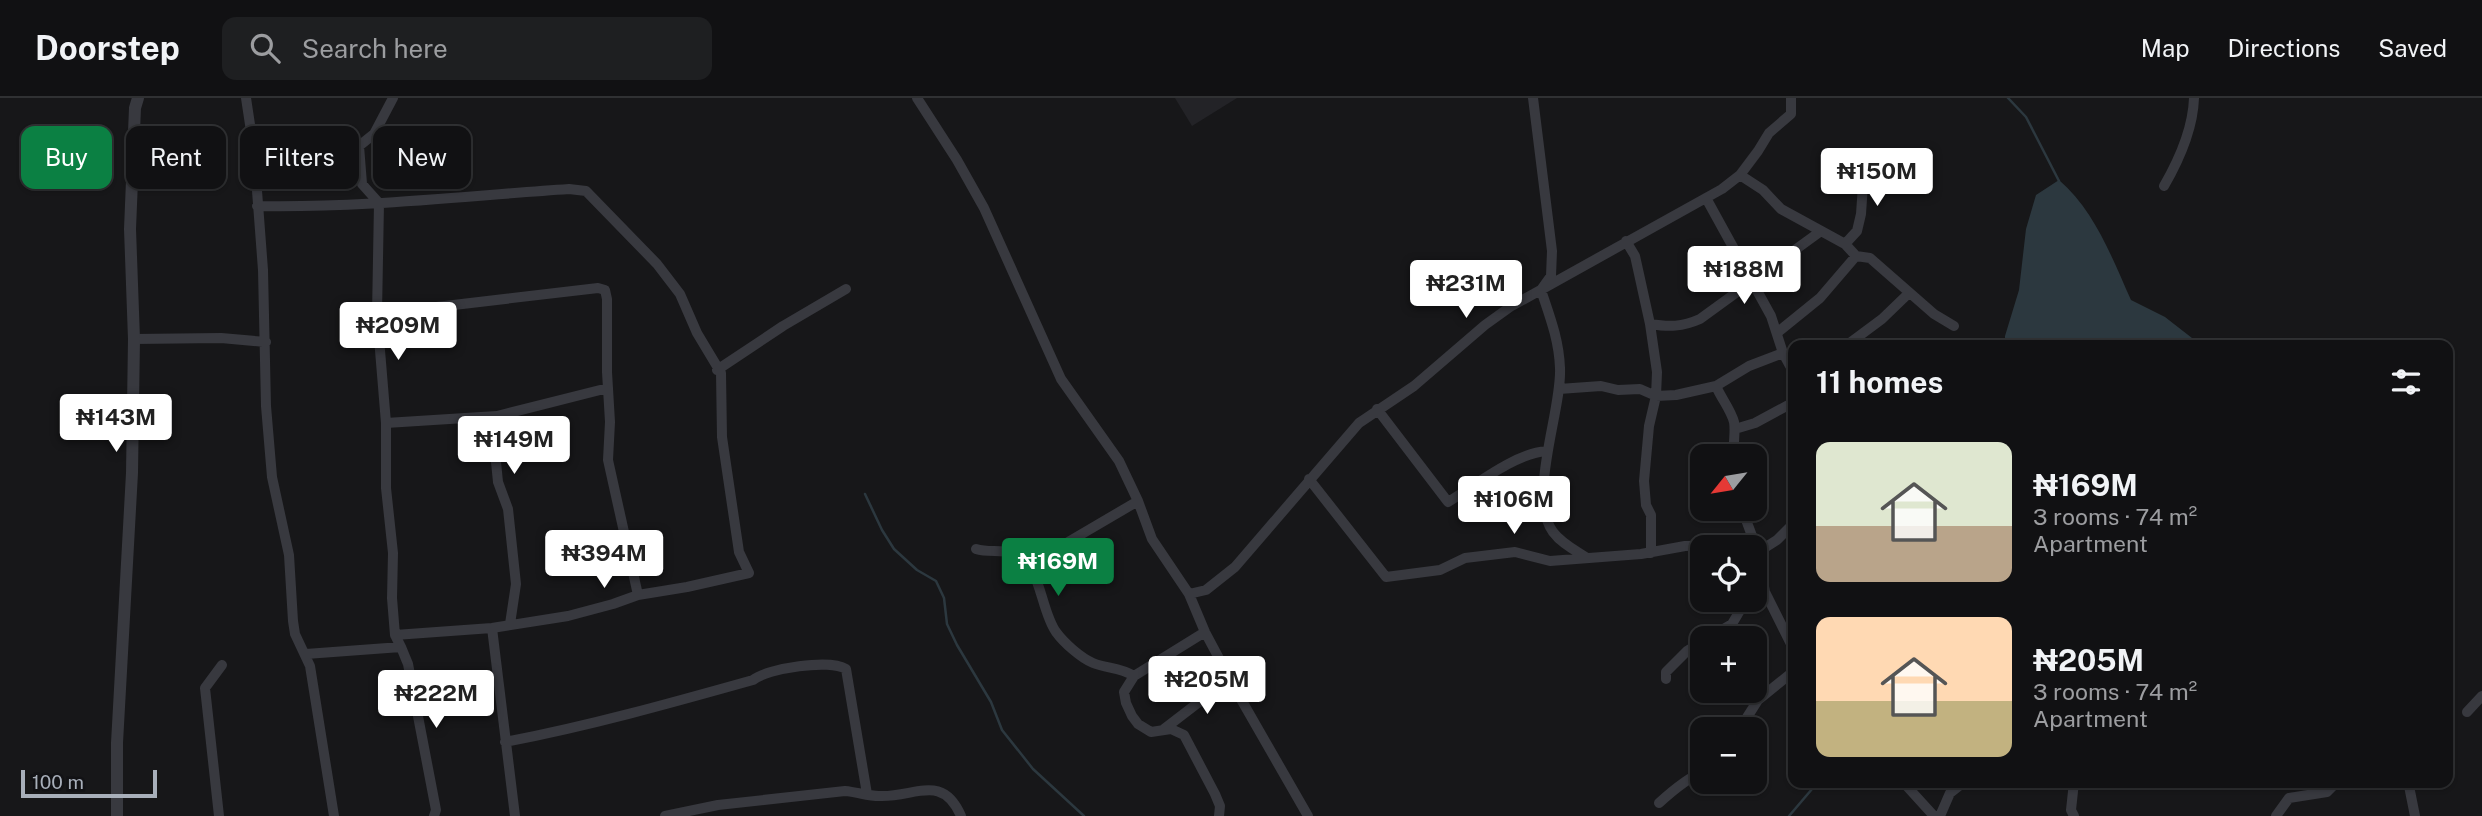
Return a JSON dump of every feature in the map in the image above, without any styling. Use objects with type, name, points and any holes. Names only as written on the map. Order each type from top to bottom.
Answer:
[{"type":"street","points":[[117,816],[117,743],[132,473],[134,339],[130,229],[135,108],[138,98]]},
{"type":"street","points":[[246,98],[254,151],[272,478],[289,555],[295,634],[306,654],[334,816]]},
{"type":"street","points":[[393,98],[374,134],[359,146],[362,184],[379,203],[377,314],[387,423],[386,488],[393,553],[395,635],[408,664],[436,810],[434,816]]},
{"type":"street","points":[[917,98],[984,208],[1061,379],[1119,461],[1152,539],[1189,594],[1205,632],[1308,816]]},
{"type":"street","points":[[1533,98],[1552,251],[1551,276],[1541,290]]},
{"type":"street","points":[[1189,594],[1206,590],[1235,567],[1359,423],[1414,386],[1485,325],[1510,307],[1706,198],[1740,174],[1769,133],[1791,114],[1791,98]]},
{"type":"street","points":[[2164,186],[2178,163],[2193,113],[2194,98]]},
{"type":"street","points":[[1845,244],[1857,231],[1861,215],[1865,155]]},
{"type":"street","points":[[1740,174],[1763,190],[1781,209],[1845,244],[1856,256],[1870,258],[1909,293],[1954,327]]},
{"type":"street","points":[[257,206],[302,207],[569,189],[586,191],[640,246],[680,294],[697,333],[721,373],[721,426],[739,552],[749,573],[687,587],[638,594],[613,604],[568,615],[492,628],[395,635]]},
{"type":"street","points":[[1706,198],[1778,332],[1788,362]]},
{"type":"street","points":[[1650,324],[1670,327],[1686,325],[1700,319],[1821,230]]},
{"type":"street","points":[[1626,241],[1635,256],[1657,372],[1644,481],[1646,505],[1651,515],[1651,553]]},
{"type":"street","points":[[1778,332],[1820,298],[1856,256]]},
{"type":"street","points":[[377,314],[603,288],[607,299],[608,460],[638,594]]},
{"type":"street","points":[[717,370],[783,326],[846,289]]},
{"type":"street","points":[[1541,290],[1556,334],[1560,369],[1559,389],[1546,451],[1544,514],[1562,542],[1587,558]]},
{"type":"street","points":[[1854,340],[1882,319],[1909,293]]},
{"type":"street","points":[[134,339],[220,338],[266,342]]},
{"type":"street","points":[[1559,389],[1601,386],[1618,390],[1640,389],[1656,396],[1676,395],[1716,386],[1749,366],[1783,353]]},
{"type":"street","points":[[1716,386],[1733,419],[1735,429],[1732,444]]},
{"type":"street","points":[[387,423],[497,416],[608,388]]},
{"type":"street","points":[[1735,429],[1755,423],[1788,405]]},
{"type":"street","points":[[1377,409],[1448,502],[1507,465],[1535,452],[1546,451]]},
{"type":"street","points":[[497,416],[495,452],[498,482],[508,509],[516,584],[510,624]]},
{"type":"street","points":[[1309,479],[1386,577],[1440,570],[1465,558],[1515,552],[1549,561],[1651,553],[1690,546]]},
{"type":"street","points":[[1029,565],[1138,501]]},
{"type":"street","points":[[1767,544],[1777,540],[1788,529]]},
{"type":"street","points":[[976,549],[983,552],[997,550],[1020,556],[1037,579],[1046,612],[1056,633],[1085,659],[1095,664],[1122,669],[1134,676]]},
{"type":"street","points":[[1767,606],[1788,640]]},
{"type":"street","points":[[1729,626],[1739,612]]},
{"type":"street","points":[[492,628],[515,816]]},
{"type":"street","points":[[1205,632],[1134,676],[1124,692],[1126,703],[1138,724],[1151,732],[1171,729],[1184,735],[1215,794],[1220,806],[1219,816]]},
{"type":"street","points":[[306,654],[401,647]]},
{"type":"street","points":[[1667,679],[1666,672],[1690,650]]},
{"type":"street","points":[[219,816],[205,688],[222,665]]},
{"type":"street","points":[[505,742],[711,692],[794,666],[839,665],[846,669],[867,794]]},
{"type":"street","points":[[1748,717],[1758,701],[1788,676]]},
{"type":"street","points":[[1164,729],[1203,699],[1217,693],[1231,680]]},
{"type":"street","points":[[2467,712],[2482,696]]},
{"type":"street","points":[[1659,803],[1690,778]]},
{"type":"street","points":[[1908,788],[1934,816]]},
{"type":"street","points":[[1940,816],[1950,793],[1956,788]]},
{"type":"street","points":[[2073,788],[2071,810],[2074,816]]},
{"type":"street","points":[[2277,816],[2289,797],[2327,792],[2331,788]]},
{"type":"street","points":[[2409,788],[2415,816]]},
{"type":"street","points":[[665,816],[718,805],[845,791],[876,797],[940,790],[952,799],[961,816]]},
{"type":"shaded area","points":[[1175,98],[1237,98],[1192,126]]},
{"type":"shaded area","points":[[2059,180],[2072,192],[2093,221],[2131,300],[2165,317],[2195,340],[2005,340],[2019,290],[2026,229],[2036,195]]},
{"type":"waterway","points":[[2008,98],[2026,117],[2059,181]]},
{"type":"waterway","points":[[865,494],[894,549],[917,570],[936,581],[944,598],[947,624],[991,702],[1002,730],[1033,769],[1084,816]]},
{"type":"waterway","points":[[1789,816],[1813,788]]}]
